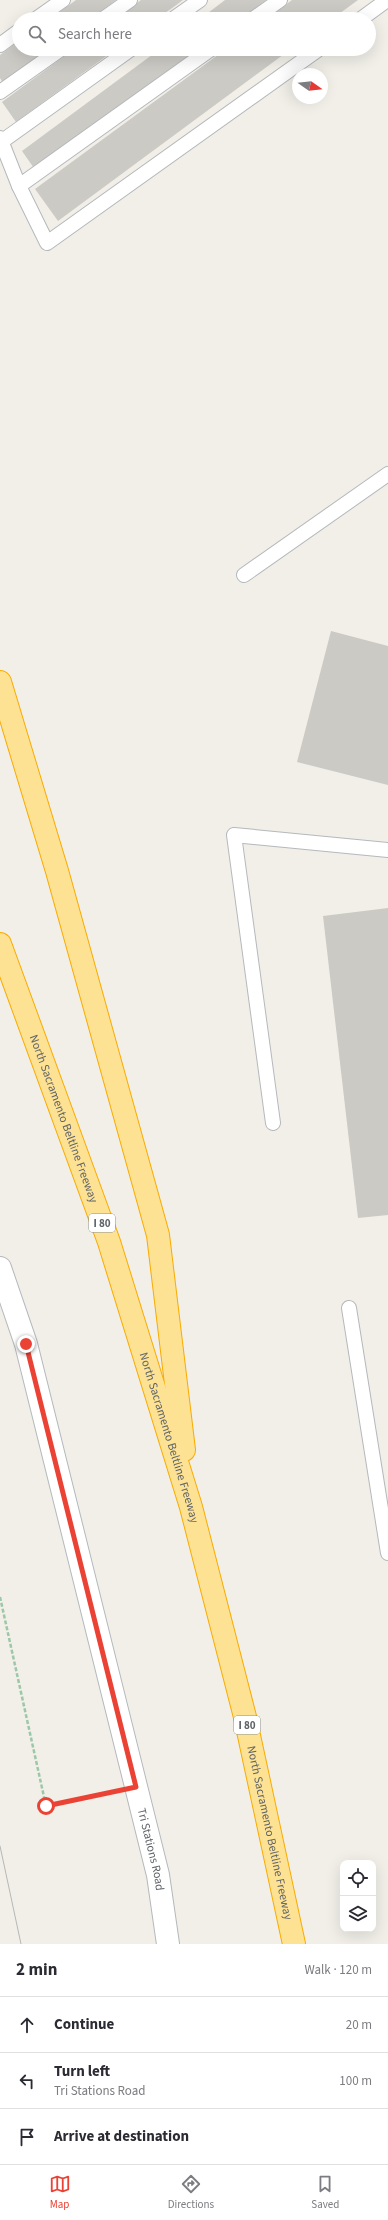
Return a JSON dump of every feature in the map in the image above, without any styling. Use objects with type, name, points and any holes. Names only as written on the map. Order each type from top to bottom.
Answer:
[{"type":"highway","points":[[0,682],[57,871],[158,1235],[191,1507]]},
{"type":"highway","name":"North Sacramento Beltline Freeway","points":[[0,944],[109,1242],[191,1507],[245,1718],[294,1944]]},
{"type":"street","name":"Tri Stations Road","points":[[0,1268],[25,1339],[158,1875],[168,1944]]},
{"type":"lane","points":[[46,12],[63,0]]},
{"type":"lane","points":[[113,12],[130,0]]},
{"type":"lane","points":[[183,12],[200,0]]},
{"type":"lane","points":[[263,12],[280,0]]},
{"type":"lane","points":[[371,12],[387,0]]},
{"type":"lane","points":[[0,45],[12,36]]},
{"type":"lane","points":[[0,92],[51,56]]},
{"type":"lane","points":[[121,56],[1,140],[19,186],[47,243],[309,56]]},
{"type":"lane","points":[[19,186],[201,56]]},
{"type":"lane","points":[[244,575],[388,474]]},
{"type":"lane","points":[[273,1123],[234,835],[388,850]]},
{"type":"lane","points":[[349,1308],[388,1553]]},
{"type":"path","points":[[0,1597],[46,1806],[136,1787]]},
{"type":"building","points":[[76,0],[116,0],[100,12],[60,12]]},
{"type":"building","points":[[141,0],[183,0],[167,12],[125,12]]},
{"type":"building","points":[[225,0],[266,0],[250,12],[209,12]]},
{"type":"building","points":[[292,0],[358,0],[342,12],[276,12]]},
{"type":"building","points":[[12,46],[12,56],[40,56],[3,83],[0,78],[0,55]]},
{"type":"building","points":[[64,56],[106,56],[16,122],[2,102]]},
{"type":"building","points":[[151,56],[191,56],[36,171],[22,151]]},
{"type":"building","points":[[216,56],[282,56],[58,221],[35,189]]},
{"type":"building","points":[[331,631],[388,646],[388,785],[297,762]]},
{"type":"building","points":[[388,908],[388,1215],[358,1218],[323,916]]},
{"type":"tram line","points":[[0,1846],[21,1944]]},
{"type":"route","points":[[26,1344],[136,1787],[46,1806]]}]
